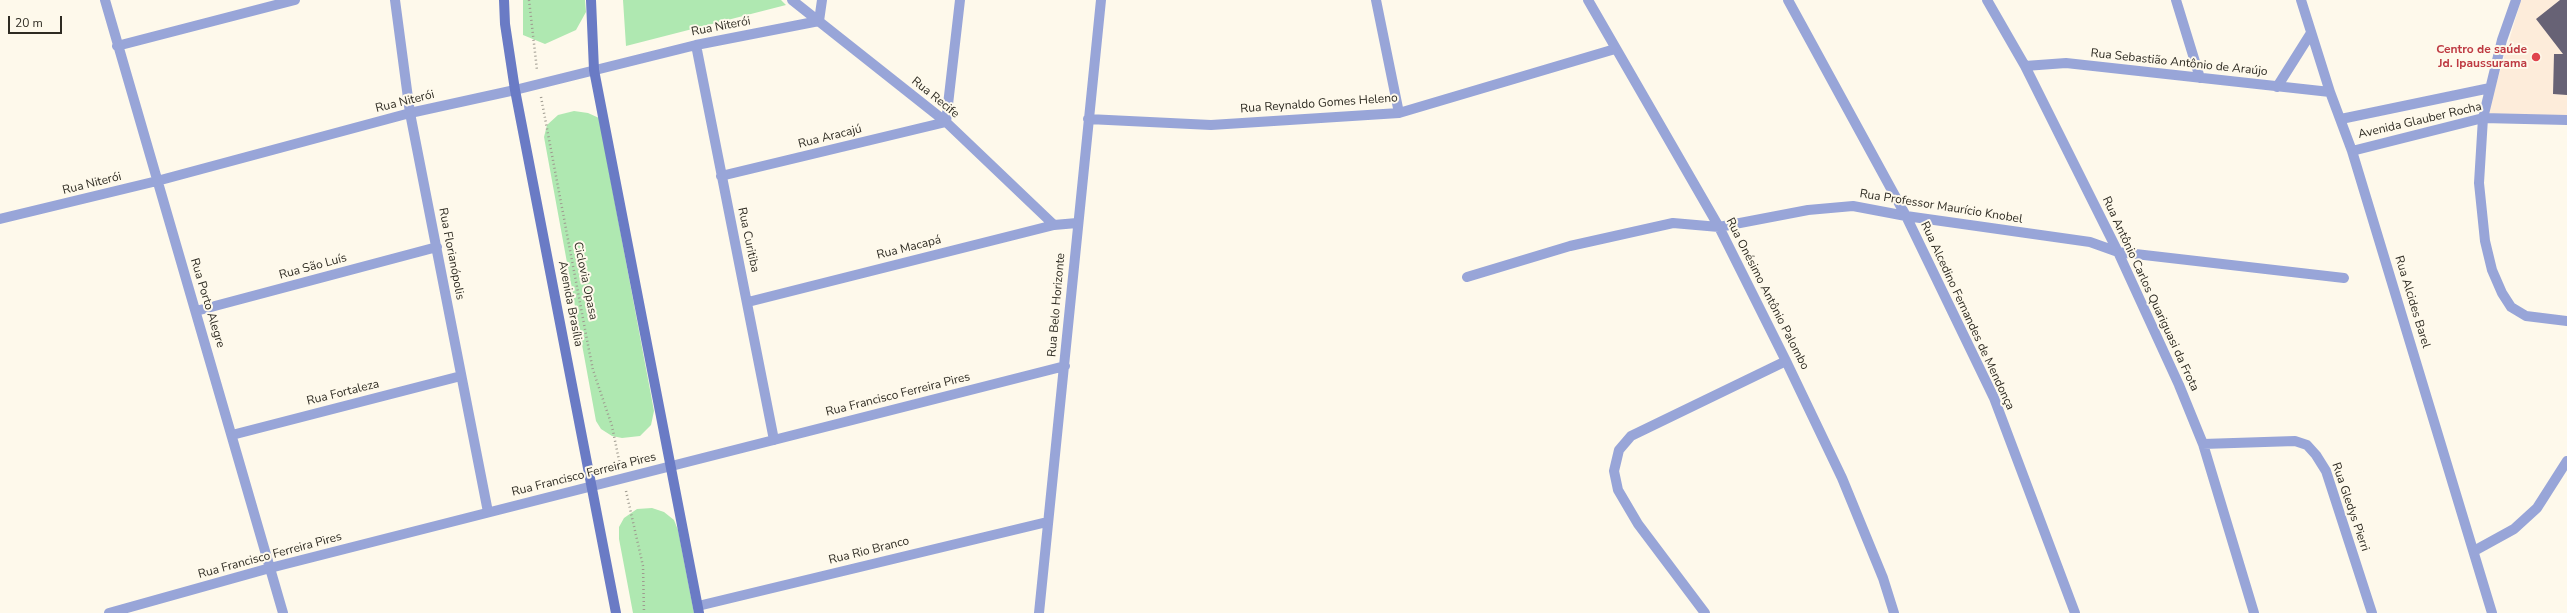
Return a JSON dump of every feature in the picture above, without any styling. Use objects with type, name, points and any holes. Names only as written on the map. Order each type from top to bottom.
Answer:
[{"type":"main road","name":"Avenida Brasília","points":[[504,0],[505,24],[516,90],[616,613]]},
{"type":"main road","points":[[591,0],[594,70],[672,466],[698,609]]},
{"type":"street","name":"Rua Porto Alegre","points":[[105,0],[117,46],[196,311],[283,613]]},
{"type":"street","points":[[117,46],[295,0]]},
{"type":"street","name":"Rua Florianópolis","points":[[395,0],[410,114],[488,512]]},
{"type":"street","name":"Rua Recife","points":[[792,0],[946,122],[1054,226]]},
{"type":"street","points":[[819,22],[822,0]]},
{"type":"street","points":[[946,122],[960,0]]},
{"type":"street","name":"Rua Belo Horizonte","points":[[1039,613],[1047,522],[1065,366],[1077,223],[1101,0]]},
{"type":"street","points":[[1376,0],[1399,113]]},
{"type":"street","name":"Rua Onésimo Antônio Palombo","points":[[1588,0],[1719,227],[1786,361],[1842,478],[1883,578],[1894,613]]},
{"type":"street","name":"Rua Alcedino Fernandes de Mendonça","points":[[1788,0],[1906,216],[1994,398],[2075,613]]},
{"type":"street","name":"Rua Antônio Carlos Quariguasi da Frota","points":[[1987,0],[2025,66],[2118,252],[2179,384],[2203,444],[2254,613]]},
{"type":"street","points":[[2176,0],[2200,78]]},
{"type":"street","name":"Rua Alcides Barel","points":[[2301,0],[2330,92],[2341,118],[2352,151],[2492,613]]},
{"type":"street","points":[[2516,0],[2502,40],[2483,118],[2479,183],[2485,241],[2492,270],[2502,293],[2512,307],[2526,316],[2567,321]]},
{"type":"street","name":"Rua Niterói","points":[[0,220],[157,181],[410,114],[516,90],[696,45],[819,22]]},
{"type":"street","points":[[2277,86],[2311,33]]},
{"type":"street","name":"Rua Curitiba","points":[[696,45],[721,176],[748,302],[774,440]]},
{"type":"street","name":"Rua Reynaldo Gomes Heleno","points":[[1088,119],[1211,125],[1312,120],[1399,113],[1615,49]]},
{"type":"street","name":"Rua Sebastião Antônio de Araújo","points":[[2025,66],[2066,63],[2330,92]]},
{"type":"street","name":"Avenida Glauber Rocha","points":[[2341,118],[2490,88]]},
{"type":"street","name":"Avenida Glauber Rocha","points":[[2352,151],[2483,118],[2567,120]]},
{"type":"street","name":"Rua Aracajú","points":[[721,176],[946,122]]},
{"type":"street","name":"Rua Professor Maurício Knobel","points":[[1467,277],[1570,246],[1673,223],[1719,227],[1808,210],[1853,206],[1906,216],[2090,242],[2118,252],[2344,278]]},
{"type":"street","name":"Rua Macapá","points":[[748,302],[1054,226],[1077,223]]},
{"type":"street","name":"Rua São Luís","points":[[196,311],[437,247]]},
{"type":"street","points":[[1705,613],[1638,524],[1618,490],[1614,471],[1619,450],[1631,436],[1786,361]]},
{"type":"street","name":"Rua Francisco Ferreira Pires","points":[[110,613],[270,568],[1065,366]]},
{"type":"street","name":"Rua Fortaleza","points":[[232,434],[461,376]]},
{"type":"street","name":"Rua Gledys Pierri","points":[[2203,444],[2295,441],[2307,445],[2316,455],[2326,471],[2372,613]]},
{"type":"street","points":[[2474,551],[2514,529],[2537,508],[2567,461]]},
{"type":"street","name":"Rua Rio Branco","points":[[698,609],[1047,522]]},
{"type":"path","points":[[528,0],[537,73]]},
{"type":"path","name":"Ciclovia Opasa","points":[[540,94],[588,345],[597,383],[612,426],[620,468]]},
{"type":"path","points":[[625,488],[642,566],[644,613]]},
{"type":"shaded area","name":"Centro de saúde Jd. Ipaussurama","points":[[2521,0],[2567,0],[2567,117],[2487,115]]},
{"type":"green space","points":[[523,0],[585,0],[586,12],[576,30],[545,44],[523,35]]},
{"type":"green space","points":[[623,0],[781,0],[786,5],[626,46]]},
{"type":"green space","points":[[574,111],[588,113],[599,118],[654,411],[651,425],[640,436],[622,438],[612,436],[601,429],[596,421],[544,137],[547,125],[558,115]]},
{"type":"green space","points":[[652,508],[664,512],[674,520],[678,530],[694,613],[633,613],[619,539],[619,527],[624,518],[637,509]]},
{"type":"building","points":[[2560,0],[2567,0],[2567,95],[2553,94],[2554,54],[2563,54],[2536,19]]},
{"type":"place","name":"Centro de saúde Jd. Ipaussurama","points":[[2536,57]]}]
